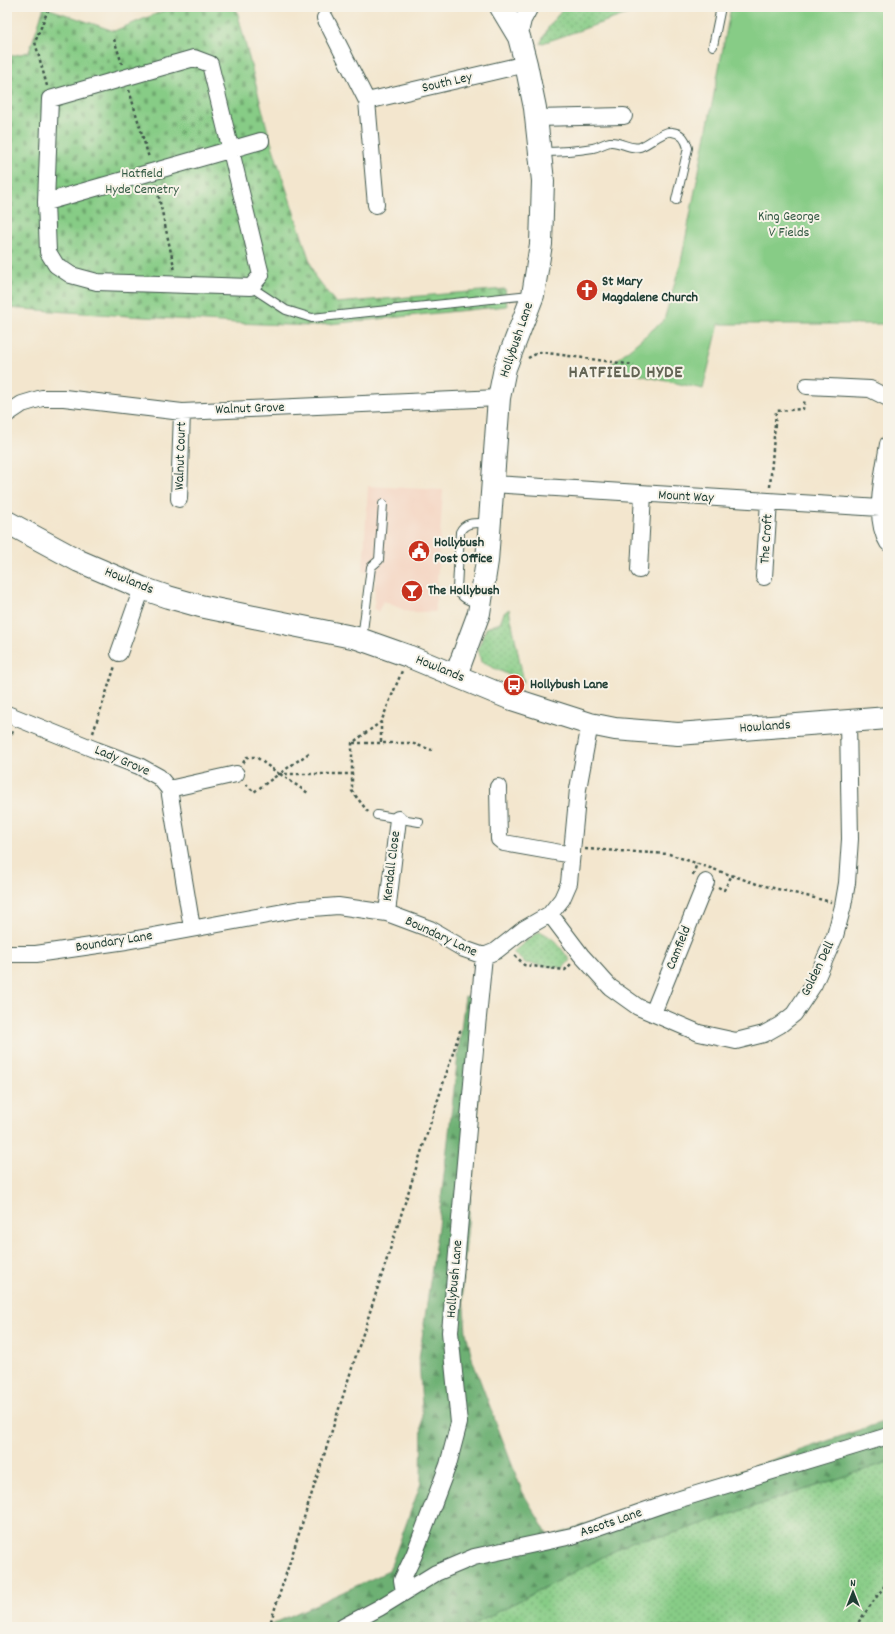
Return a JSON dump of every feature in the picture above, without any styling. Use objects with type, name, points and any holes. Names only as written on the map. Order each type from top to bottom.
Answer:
[{"type":"street","name":"Hollybush Lane","points":[[456,675],[481,604],[487,561],[498,398],[505,368],[533,295],[542,236],[543,181],[536,118],[526,64],[519,37],[501,7]]},
{"type":"street","points":[[519,37],[523,20],[530,7]]},
{"type":"street","points":[[325,18],[368,101],[376,205]]},
{"type":"street","points":[[194,58],[210,64],[261,275],[251,287],[97,282],[71,275],[56,265],[48,252],[46,202],[50,99],[126,76],[194,58]]},
{"type":"street","name":"South Ley","points":[[368,101],[526,64]]},
{"type":"street","points":[[536,118],[624,116]]},
{"type":"street","points":[[46,202],[261,141]]},
{"type":"street","points":[[807,386],[870,389],[888,398]]},
{"type":"street","name":"Walnut Grove","points":[[7,414],[22,404],[42,398],[64,398],[182,412],[498,398]]},
{"type":"street","name":"Walnut Court","points":[[179,499],[182,412]]},
{"type":"street","points":[[888,444],[880,508],[881,524],[888,543]]},
{"type":"street","name":"Mount Way","points":[[493,484],[880,508]]},
{"type":"street","points":[[639,570],[643,494]]},
{"type":"street","name":"The Croft","points":[[764,577],[769,502]]},
{"type":"street","name":"Howlands","points":[[7,522],[79,561],[142,588],[200,606],[362,640],[408,656],[509,698],[590,724],[615,729],[678,734],[888,718]]},
{"type":"street","points":[[119,653],[142,588]]},
{"type":"street","name":"Lady Grove","points":[[7,714],[139,766],[159,777],[169,789]]},
{"type":"street","name":"Golden Dell","points":[[550,914],[581,955],[610,987],[638,1007],[699,1033],[736,1041],[764,1034],[780,1026],[794,1014],[814,984],[834,936],[847,883],[850,839],[848,721]]},
{"type":"street","name":"Boundary Lane","points":[[7,954],[36,954],[126,941],[300,909],[338,906],[387,913],[430,929],[464,949],[484,956],[496,951],[524,929],[550,914],[562,900],[569,883],[578,789],[590,724]]},
{"type":"street","points":[[192,928],[169,789],[236,774]]},
{"type":"street","points":[[498,788],[499,839],[504,843],[572,855]]},
{"type":"street","name":"Kendall Close","points":[[387,913],[398,819]]},
{"type":"street","name":"Camfield","points":[[652,1013],[706,882]]},
{"type":"street","name":"Hollybush Lane","points":[[404,1592],[402,1580],[414,1555],[448,1466],[459,1423],[450,1332],[484,956]]},
{"type":"street","name":"Ascots Lane","points":[[343,1627],[379,1608],[436,1574],[474,1557],[572,1536],[667,1503],[888,1436]]},
{"type":"lane","points":[[713,46],[721,7]]},
{"type":"lane","points":[[540,152],[573,151],[595,148],[611,142],[634,149],[648,145],[661,135],[671,131],[679,134],[686,140],[688,148],[676,200]]},
{"type":"lane","points":[[251,287],[286,310],[312,318],[533,295]]},
{"type":"lane","points":[[362,640],[371,568],[379,560],[383,504]]},
{"type":"lane","points":[[481,604],[467,600],[460,595],[457,589],[460,532],[463,526],[468,523],[490,523]]},
{"type":"lane","points":[[377,815],[419,822]]},
{"type":"path","points":[[48,10],[35,42],[50,99]]},
{"type":"path","points":[[505,368],[540,352],[634,365]]},
{"type":"path","points":[[769,502],[772,446],[776,411],[803,409],[807,386]]},
{"type":"path","points":[[89,747],[119,653]]},
{"type":"path","points":[[381,742],[381,722],[408,656]]},
{"type":"path","points":[[352,743],[381,722]]},
{"type":"path","points":[[352,743],[411,743],[432,750]]},
{"type":"path","points":[[352,743],[352,791],[368,812],[377,815]]},
{"type":"path","points":[[308,793],[280,774],[256,756],[247,756],[236,774],[254,792],[280,774],[309,753]]},
{"type":"path","points":[[280,774],[352,774]]},
{"type":"path","points":[[504,944],[524,965],[565,970],[581,955]]},
{"type":"path","points":[[269,1627],[460,1031],[477,1027]]},
{"type":"path","points":[[855,1627],[888,1581]]},
{"type":"shaded area","points":[[368,486],[443,490],[435,612],[409,612],[383,601],[378,612],[374,608],[376,572],[363,571]]},
{"type":"green space","name":"Hatfield Hyde Cemetry","points":[[44,7],[114,31],[173,7],[236,7],[269,136],[315,277],[336,303],[505,289],[507,306],[310,326],[236,323],[7,308],[7,57],[29,52]]},
{"type":"green space","points":[[564,7],[628,7],[630,13],[540,44],[548,28]]},
{"type":"green space","name":"King George V Fields","points":[[731,7],[888,7],[888,324],[719,324],[703,389],[607,368],[664,320],[681,262]]},
{"type":"green space","points":[[509,609],[524,682],[481,662],[478,649],[486,628],[500,623],[504,613]]},
{"type":"green space","points":[[540,932],[554,940],[570,960],[563,968],[525,963],[513,952],[535,934]]},
{"type":"green space","points":[[465,996],[485,999],[473,1172],[462,1285],[466,1332],[473,1362],[522,1491],[549,1537],[888,1420],[888,1462],[668,1535],[635,1540],[469,1627],[266,1627],[389,1571],[421,1483],[422,1406],[419,1359],[438,1226]]},
{"type":"green space","points":[[888,1462],[888,1627],[469,1627],[635,1540],[668,1535]]},
{"type":"place","name":"St Mary Magdalene Church","points":[[587,290]]},
{"type":"place","name":"Hollybush Post Office","points":[[419,551]]},
{"type":"place","name":"The Hollybush","points":[[412,591]]},
{"type":"place","name":"Hollybush Lane","points":[[514,685]]},
{"type":"district","name":"HATFIELD HYDE","points":[[626,373]]}]
